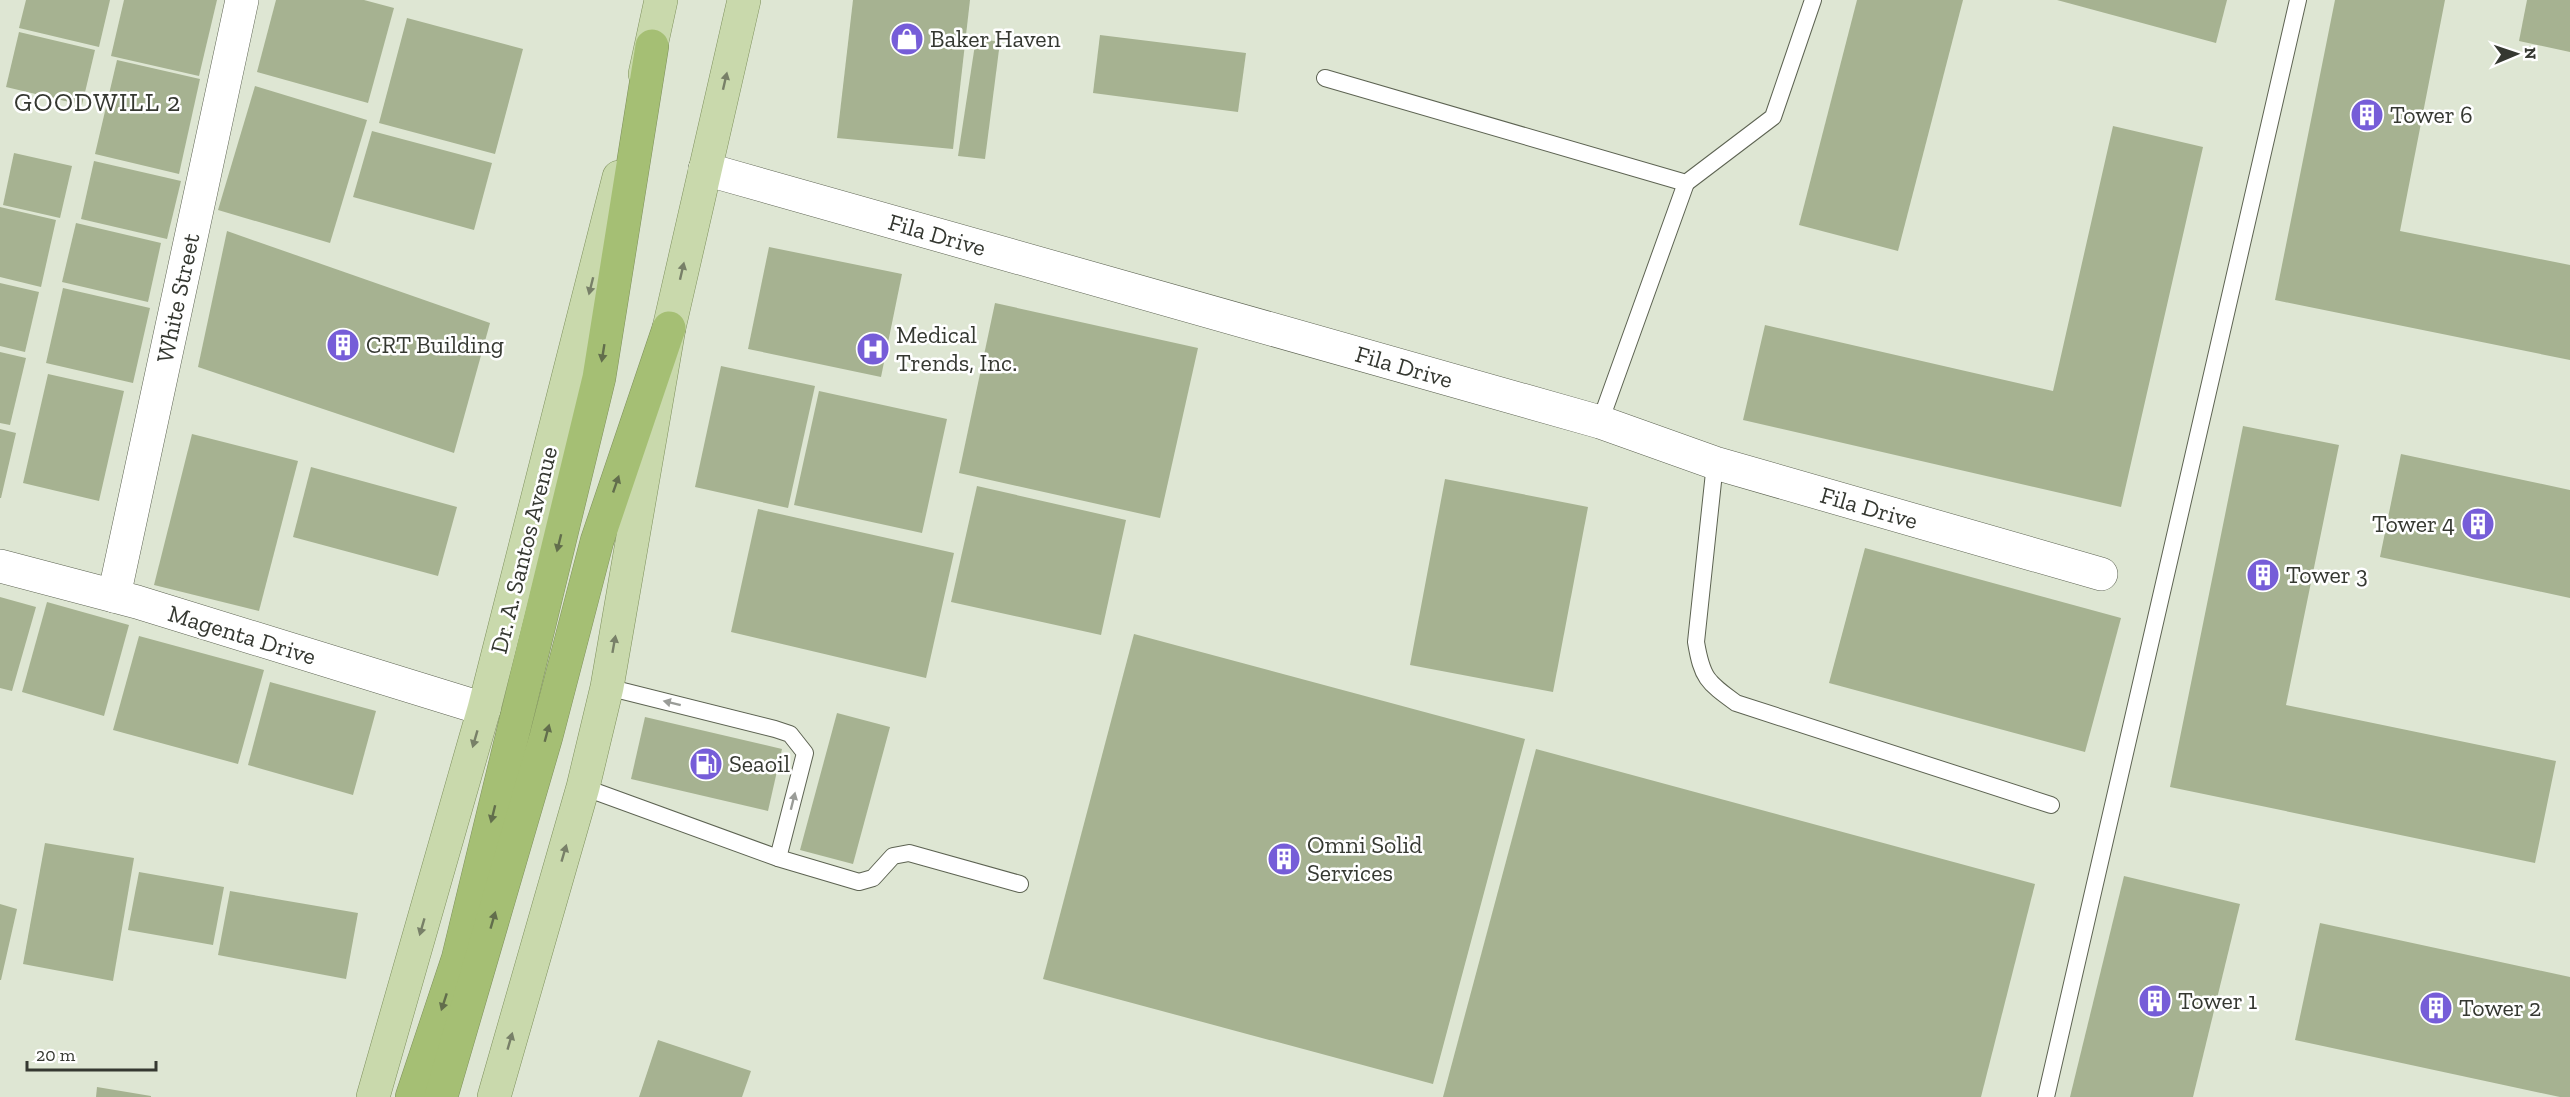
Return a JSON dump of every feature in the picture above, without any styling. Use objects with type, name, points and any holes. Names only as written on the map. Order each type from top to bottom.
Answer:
[{"type":"highway","points":[[412,1097],[458,959],[599,378],[652,46]]},
{"type":"highway","points":[[441,1097],[546,737],[597,541],[669,328]]},
{"type":"main road","name":"Dr. A. Santos Avenue","points":[[374,1097],[484,709],[652,46],[661,0]]},
{"type":"main road","points":[[494,1097],[583,787],[607,687],[669,328],[744,0]]},
{"type":"street","name":"White Street","points":[[114,596],[242,0]]},
{"type":"street","name":"Fila Drive","points":[[705,169],[1600,422],[1715,463],[2101,574]]},
{"type":"street","name":"Magenta Drive","points":[[0,566],[114,596],[484,709]]},
{"type":"lane","points":[[1600,422],[1686,183],[1773,117],[1813,0]]},
{"type":"lane","points":[[2046,1097],[2298,0]]},
{"type":"lane","points":[[1325,78],[1686,183]]},
{"type":"lane","points":[[1715,463],[1696,642],[1700,666],[1710,683],[1736,703],[2051,805]]},
{"type":"lane","points":[[607,687],[790,734],[805,753],[778,858]]},
{"type":"lane","points":[[583,787],[778,858],[859,882],[873,878],[893,856],[909,853],[1020,884]]},
{"type":"building","points":[[26,0],[110,0],[99,47],[19,28]]},
{"type":"building","points":[[124,0],[217,0],[199,76],[111,56]]},
{"type":"building","points":[[276,0],[364,0],[394,8],[368,103],[257,72]]},
{"type":"building","name":"Baker Haven","points":[[853,0],[970,0],[953,149],[837,138]]},
{"type":"building","points":[[1857,0],[1963,0],[1898,251],[1799,225]]},
{"type":"building","points":[[2057,0],[2227,0],[2216,43]]},
{"type":"building","name":"Tower 6","points":[[2335,0],[2445,0],[2400,231],[2570,265],[2570,360],[2275,300]]},
{"type":"building","points":[[2527,0],[2570,0],[2570,52],[2519,41]]},
{"type":"building","points":[[407,18],[523,49],[495,154],[379,123]]},
{"type":"building","points":[[19,32],[95,50],[82,105],[6,87]]},
{"type":"building","points":[[1100,35],[1246,53],[1238,112],[1093,93]]},
{"type":"building","points":[[976,38],[1000,42],[985,159],[958,156]]},
{"type":"building","points":[[117,60],[200,79],[179,174],[95,154]]},
{"type":"building","points":[[255,86],[367,120],[330,243],[218,210]]},
{"type":"building","points":[[2113,126],[2203,147],[2121,507],[1743,420],[1765,325],[2053,391]]},
{"type":"building","points":[[372,131],[492,163],[474,230],[353,197]]},
{"type":"building","points":[[14,153],[72,166],[60,218],[3,205]]},
{"type":"building","points":[[94,161],[181,181],[167,239],[81,219]]},
{"type":"building","points":[[0,207],[56,220],[41,287],[0,277]]},
{"type":"building","points":[[76,223],[161,243],[148,302],[62,282]]},
{"type":"building","name":"CRT Building","points":[[227,231],[490,323],[454,453],[198,367]]},
{"type":"building","points":[[769,247],[902,274],[881,377],[748,349]]},
{"type":"building","points":[[0,283],[39,292],[25,352],[0,346]]},
{"type":"building","points":[[63,288],[150,308],[133,383],[46,363]]},
{"type":"building","points":[[995,303],[1198,348],[1160,518],[959,473]]},
{"type":"building","points":[[0,352],[26,358],[10,425],[0,423]]},
{"type":"building","points":[[721,366],[815,386],[788,508],[695,487]]},
{"type":"building","points":[[48,374],[124,391],[99,501],[23,483]]},
{"type":"building","points":[[819,391],[947,419],[922,533],[794,505]]},
{"type":"building","name":"Tower 3","points":[[2243,426],[2339,445],[2286,705],[2556,761],[2535,863],[2170,787]]},
{"type":"building","points":[[0,429],[16,433],[1,498],[0,498]]},
{"type":"building","points":[[192,434],[298,461],[259,611],[154,585]]},
{"type":"building","name":"Tower 4","points":[[2401,454],[2570,490],[2570,598],[2380,557]]},
{"type":"building","points":[[311,467],[457,507],[438,576],[293,537]]},
{"type":"building","points":[[1445,479],[1588,507],[1553,692],[1410,665]]},
{"type":"building","points":[[977,486],[1126,520],[1101,635],[951,602]]},
{"type":"building","points":[[758,509],[954,553],[926,678],[731,632]]},
{"type":"building","points":[[1865,548],[2121,618],[2085,752],[1829,683]]},
{"type":"building","points":[[0,597],[36,607],[12,691],[0,688]]},
{"type":"building","points":[[47,602],[129,625],[104,716],[22,692]]},
{"type":"building","name":"Omni Solid Services","points":[[1134,634],[1525,739],[1433,1084],[1043,979]]},
{"type":"building","points":[[139,636],[264,670],[238,764],[113,730]]},
{"type":"building","points":[[270,682],[376,711],[353,795],[248,765]]},
{"type":"building","points":[[837,713],[890,727],[853,864],[800,850]]},
{"type":"building","name":"Seaoil","points":[[645,717],[782,749],[768,811],[631,779]]},
{"type":"building","points":[[1536,749],[2035,884],[1981,1097],[1443,1097]]},
{"type":"building","points":[[45,843],[134,858],[113,981],[23,964]]},
{"type":"building","points":[[139,872],[224,887],[213,945],[128,930]]},
{"type":"building","name":"Tower 1","points":[[2124,876],[2240,904],[2193,1097],[2070,1097]]},
{"type":"building","points":[[230,891],[358,913],[346,979],[218,955]]},
{"type":"building","points":[[0,904],[17,909],[1,980],[0,980]]},
{"type":"building","name":"Tower 2","points":[[2320,923],[2570,977],[2570,1097],[2560,1097],[2295,1040]]},
{"type":"building","points":[[658,1040],[751,1071],[742,1097],[639,1097]]},
{"type":"building","points":[[97,1087],[151,1096],[151,1097],[96,1097]]},
{"type":"place","name":"Baker Haven","points":[[907,39]]},
{"type":"place","name":"Tower 6","points":[[2367,115]]},
{"type":"place","name":"CRT Building","points":[[343,345]]},
{"type":"place","name":"Medical Trends, Inc.","points":[[873,349]]},
{"type":"place","name":"Tower 4","points":[[2478,524]]},
{"type":"place","name":"Tower 3","points":[[2263,575]]},
{"type":"place","name":"Seaoil","points":[[706,764]]},
{"type":"place","name":"Omni Solid Services","points":[[1284,859]]},
{"type":"place","name":"Tower 1","points":[[2155,1001]]},
{"type":"place","name":"Tower 2","points":[[2436,1008]]},
{"type":"district","name":"GOODWILL 2","points":[[98,102]]}]
